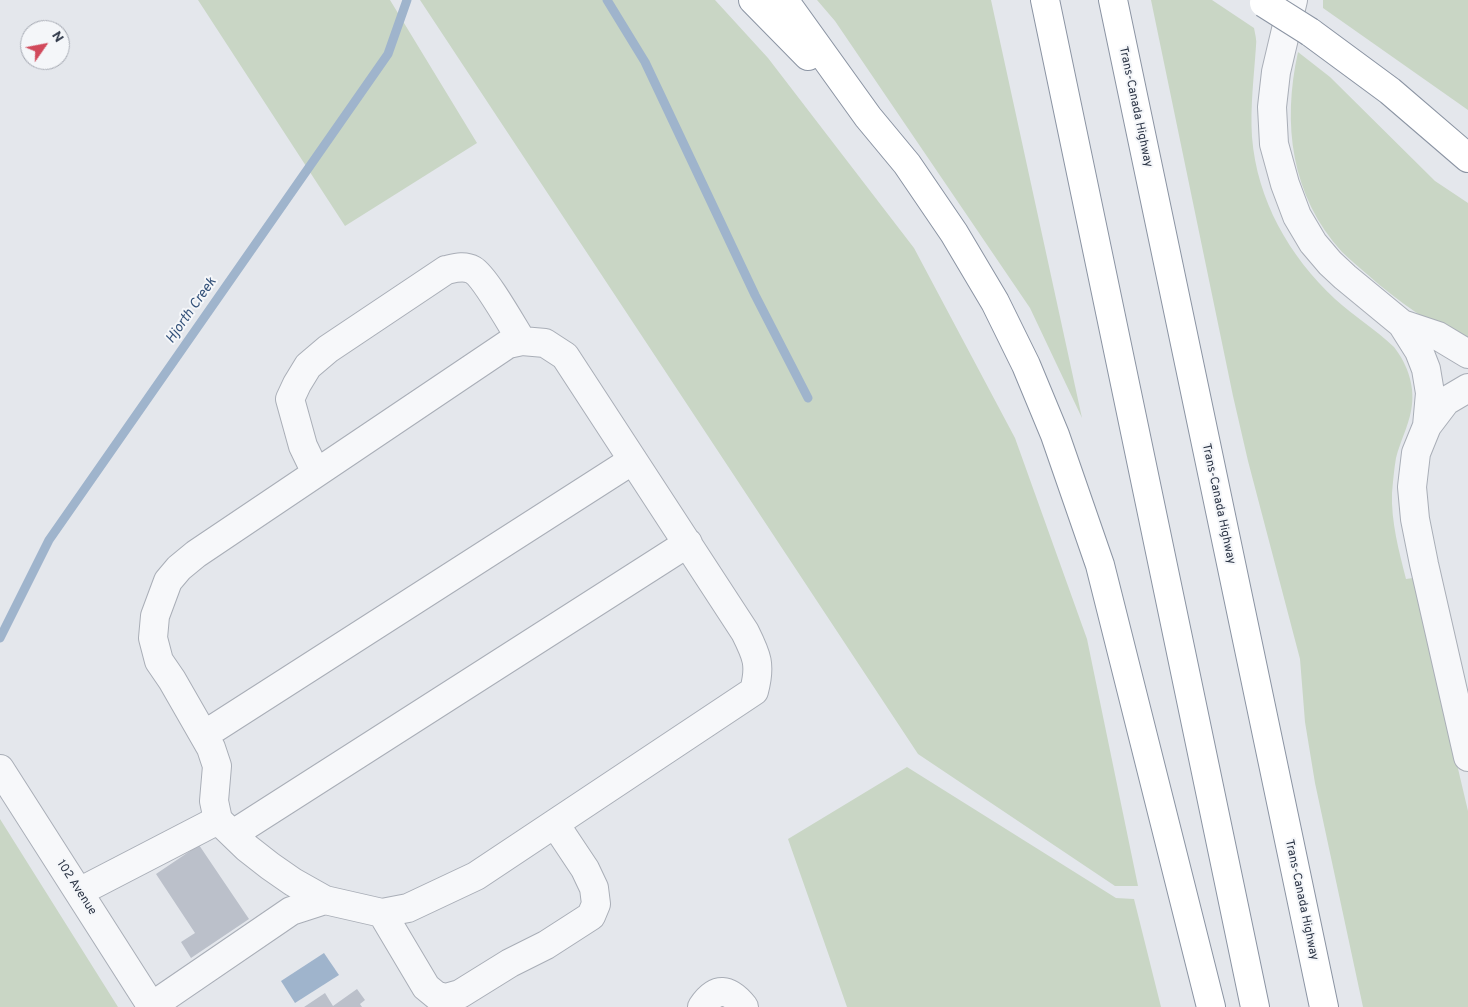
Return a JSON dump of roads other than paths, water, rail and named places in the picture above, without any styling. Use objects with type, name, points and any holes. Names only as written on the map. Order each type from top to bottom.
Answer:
[{"type":"highway","points":[[753,0],[868,117]]},
{"type":"highway","points":[[784,0],[868,117],[907,164],[954,234],[995,302],[1026,365],[1055,435],[1100,566],[1211,1007]]},
{"type":"highway","points":[[1045,0],[1255,1007]]},
{"type":"highway","name":"Trans-Canada Highway","points":[[1113,0],[1324,1007]]},
{"type":"highway","points":[[1262,1],[1310,32],[1390,91],[1468,158]]},
{"type":"street","points":[[1293,0],[1276,72],[1272,107],[1274,144],[1285,184],[1298,216],[1313,243],[1345,278],[1402,324],[1419,351],[1426,369],[1430,393],[1427,426]]},
{"type":"street","points":[[316,473],[303,446],[290,399],[296,384],[308,366],[328,349],[446,270],[459,266],[473,270],[487,286],[522,341]]},
{"type":"street","points":[[1402,324],[1438,336],[1468,354]]},
{"type":"street","points":[[522,341],[545,343],[565,356],[633,460],[745,632],[754,649],[758,666],[754,691],[476,876],[408,908],[382,913],[324,900],[293,882],[247,848],[226,827],[214,801],[217,766],[211,748],[159,661],[153,638],[155,616],[168,581],[179,568],[196,554],[508,344],[522,341]]},
{"type":"street","points":[[1468,388],[1446,401],[1427,426],[1416,453],[1412,488],[1415,519],[1468,757]]},
{"type":"street","points":[[204,735],[633,460]]},
{"type":"street","points":[[78,892],[226,827],[688,543]]},
{"type":"street","name":"102 Avenue","points":[[0,770],[152,1007]]},
{"type":"street","points":[[382,913],[426,988],[450,1003],[460,994],[510,963],[546,945],[591,916],[596,904],[594,888],[555,824]]},
{"type":"street","points":[[152,1007],[291,911],[324,900]]},
{"type":"street","points":[[702,1007],[707,999],[717,992],[726,991],[736,996],[744,1007]]},
{"type":"water","points":[[324,953],[339,975],[295,1003],[281,981]]},
{"type":"waterway","name":"Hjorth Creek","points":[[0,638],[49,540],[388,54],[407,0]]},
{"type":"waterway","points":[[607,0],[645,62],[755,295],[808,398]]}]
